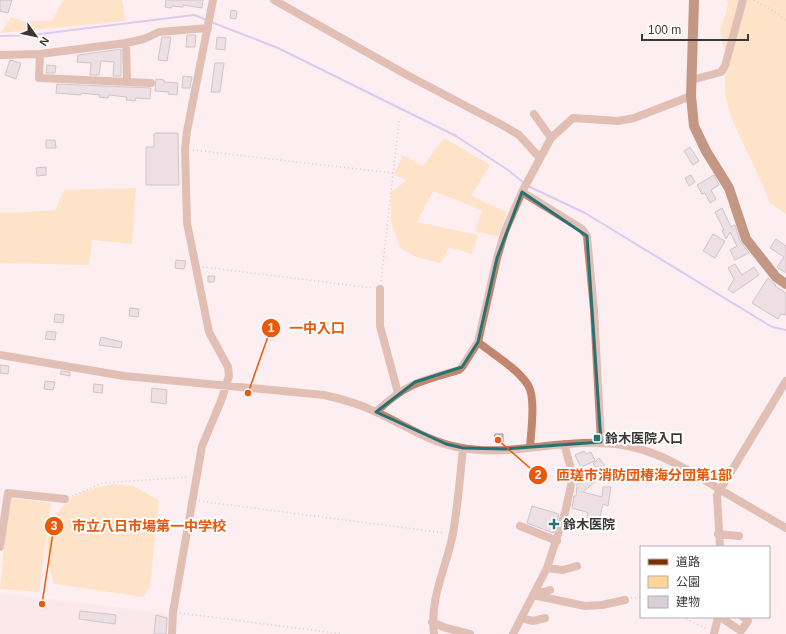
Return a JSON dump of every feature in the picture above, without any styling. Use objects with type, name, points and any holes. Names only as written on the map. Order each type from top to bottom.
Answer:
[{"type":"main road","points":[[694,0],[691,96],[694,126],[729,188],[746,239],[776,277],[786,284]]},
{"type":"street","points":[[172,634],[174,612],[202,446],[221,401],[229,376],[228,367],[209,332],[186,223],[185,150],[187,131],[213,0]]},
{"type":"street","points":[[274,0],[407,75],[504,126],[519,135],[540,158]]},
{"type":"street","points":[[692,80],[721,72],[725,66],[743,0]]},
{"type":"street","points":[[0,55],[40,54],[126,43],[144,39],[159,32],[208,28]]},
{"type":"street","points":[[126,43],[127,81]]},
{"type":"street","points":[[40,54],[39,78],[151,83]]},
{"type":"street","points":[[376,412],[398,393],[415,382],[459,370],[478,342],[505,231],[522,192],[551,138],[573,118],[618,121],[634,118],[691,96]]},
{"type":"street","points":[[534,114],[551,138]]},
{"type":"street","points":[[522,192],[582,229],[587,236],[594,318],[601,442]]},
{"type":"street","points":[[380,289],[380,326],[398,393]]},
{"type":"street","points":[[478,342],[515,372],[529,386],[532,404],[530,448]]},
{"type":"street","points":[[0,355],[124,376],[324,395],[345,400],[376,412],[428,438],[463,448],[530,448],[601,442],[639,448],[662,456],[786,528]]},
{"type":"street","points":[[720,546],[717,495],[786,381]]},
{"type":"street","points":[[513,634],[547,568],[557,541],[573,476],[564,444]]},
{"type":"street","points":[[434,634],[432,622],[434,604],[453,534],[463,448]]},
{"type":"street","points":[[0,547],[2,523],[8,493],[65,499]]},
{"type":"street","points":[[520,526],[557,541]]},
{"type":"street","points":[[718,534],[739,536]]},
{"type":"street","points":[[547,568],[563,570],[577,566]]},
{"type":"street","points":[[534,592],[550,590]]},
{"type":"street","points":[[534,592],[584,606],[602,605],[625,600]]},
{"type":"street","points":[[521,618],[533,621],[545,618]]},
{"type":"street","points":[[714,633],[719,618]]},
{"type":"street","points":[[721,618],[741,631],[748,621],[744,618]]},
{"type":"street","points":[[432,622],[446,628],[470,634]]},
{"type":"path","points":[[754,0],[786,21]]},
{"type":"path","points":[[195,266],[380,289],[399,121]]},
{"type":"path","points":[[185,150],[393,173]]},
{"type":"path","points":[[65,499],[103,483],[197,476]]},
{"type":"path","points":[[193,501],[453,534]]},
{"type":"path","points":[[625,600],[640,597]]},
{"type":"path","points":[[174,612],[342,634]]},
{"type":"path","points":[[685,618],[714,633]]},
{"type":"highlighted area","points":[[522,192],[587,236],[601,442],[505,449],[463,448],[446,444],[376,412],[415,382],[462,367],[478,342],[497,258]]},
{"type":"shaded area","points":[[0,593],[169,614],[167,634],[0,634]]},
{"type":"green space","points":[[63,0],[122,0],[126,21],[1,33],[11,17],[23,21],[52,21]]},
{"type":"green space","points":[[727,0],[786,0],[786,214],[770,203],[731,118],[725,93],[725,52],[720,30],[728,5]]},
{"type":"green space","points":[[444,138],[490,165],[471,196],[507,212],[498,237],[475,231],[482,210],[433,191],[417,222],[478,235],[472,254],[449,247],[441,263],[416,257],[400,248],[391,222],[391,192],[407,180],[394,175],[403,155],[423,166]]},
{"type":"green space","points":[[136,188],[132,244],[92,240],[89,265],[0,263],[0,212],[15,213],[55,210],[64,190]]},
{"type":"green space","points":[[113,484],[133,486],[159,500],[150,587],[143,597],[54,584],[47,549],[50,527],[55,517],[62,507],[76,495],[91,489]]},
{"type":"green space","points":[[9,498],[51,503],[39,592],[0,589]]},
{"type":"building","points":[[0,0],[12,0],[8,13],[0,11]]},
{"type":"building","points":[[166,0],[203,0],[202,8],[183,5],[183,7],[172,6],[171,8],[165,7]]},
{"type":"building","points":[[231,10],[237,11],[236,19],[230,18]]},
{"type":"building","points":[[187,35],[196,35],[195,47],[186,47]]},
{"type":"building","points":[[162,37],[171,37],[167,61],[158,60]]},
{"type":"building","points":[[217,37],[226,38],[225,50],[216,49]]},
{"type":"building","points":[[121,49],[121,76],[113,76],[114,62],[101,61],[99,75],[90,75],[91,63],[77,62],[78,55]]},
{"type":"building","points":[[10,60],[21,63],[16,79],[5,75]]},
{"type":"building","points":[[215,63],[224,63],[220,92],[211,92]]},
{"type":"building","points":[[47,65],[56,66],[55,73],[46,73]]},
{"type":"building","points":[[183,76],[192,77],[190,88],[182,88]]},
{"type":"building","points":[[156,79],[164,80],[164,82],[178,83],[177,95],[168,94],[169,92],[155,91]]},
{"type":"building","points":[[57,84],[151,88],[150,99],[136,98],[135,101],[126,100],[127,97],[109,95],[108,98],[99,97],[100,95],[81,93],[81,95],[56,93]]},
{"type":"building","points":[[155,133],[178,133],[179,185],[146,185],[146,147],[154,147]]},
{"type":"building","points":[[46,140],[55,140],[56,148],[46,148]]},
{"type":"building","points":[[690,147],[699,161],[693,165],[684,151]]},
{"type":"building","points":[[46,167],[46,175],[37,176],[36,168]]},
{"type":"building","points":[[691,175],[695,182],[689,186],[685,178]]},
{"type":"building","points":[[714,175],[719,185],[711,190],[716,199],[710,203],[705,193],[702,194],[697,185]]},
{"type":"building","points":[[722,208],[731,227],[735,225],[740,241],[749,253],[735,260],[730,250],[737,246],[730,232],[726,239],[722,230],[724,230],[715,212]]},
{"type":"building","points":[[713,234],[725,241],[715,258],[703,251]]},
{"type":"building","points":[[776,239],[786,246],[786,273],[777,267],[784,257],[770,248]]},
{"type":"building","points":[[176,260],[186,261],[184,269],[175,268]]},
{"type":"building","points":[[735,264],[742,275],[754,267],[759,275],[733,293],[728,289],[734,279],[728,268]]},
{"type":"building","points":[[208,276],[215,276],[214,282],[208,282]]},
{"type":"building","points":[[768,278],[776,285],[775,286],[786,293],[786,315],[781,314],[778,319],[752,303]]},
{"type":"building","points":[[130,308],[139,309],[138,317],[129,316]]},
{"type":"building","points":[[55,314],[64,315],[63,323],[54,322]]},
{"type":"building","points":[[47,331],[56,332],[55,340],[45,339]]},
{"type":"building","points":[[101,337],[122,342],[121,348],[99,345]]},
{"type":"building","points":[[0,365],[9,366],[8,374],[0,373]]},
{"type":"building","points":[[61,371],[70,372],[70,376],[60,374]]},
{"type":"building","points":[[45,381],[55,382],[53,390],[44,389]]},
{"type":"building","points":[[94,384],[103,385],[102,393],[93,392]]},
{"type":"building","points":[[152,388],[167,390],[166,404],[151,402]]},
{"type":"building","points":[[495,434],[503,434],[503,442],[494,442]]},
{"type":"building","points":[[584,451],[586,454],[591,452],[595,461],[581,467],[575,455]]},
{"type":"building","points":[[599,458],[608,470],[603,475],[593,464]]},
{"type":"building","points":[[578,477],[596,481],[583,492],[602,497],[603,487],[611,487],[608,506],[603,504],[599,520],[587,517],[588,513],[572,508],[574,496],[576,496]]},
{"type":"building","points":[[532,506],[559,514],[553,533],[527,523]]},
{"type":"building","points":[[80,611],[116,615],[115,624],[79,619]]},
{"type":"building","points":[[156,615],[167,618],[166,634],[154,634]]},
{"type":"waterway","points":[[0,36],[32,35],[194,15],[207,20]]},
{"type":"waterway","points":[[211,22],[278,48],[456,136],[508,170],[524,183]]},
{"type":"waterway","points":[[528,186],[585,213],[772,327],[786,330]]},
{"type":"place","name":"一中入口","points":[[248,393]]},
{"type":"place","name":"鈴木医院入口","points":[[597,438]]},
{"type":"place","name":"匝瑳市消防団椿海分団第1部","points":[[498,440]]},
{"type":"place","name":"鈴木医院","points":[[554,524]]},
{"type":"place","name":"市立八日市場第一中学校","points":[[42,604]]}]
